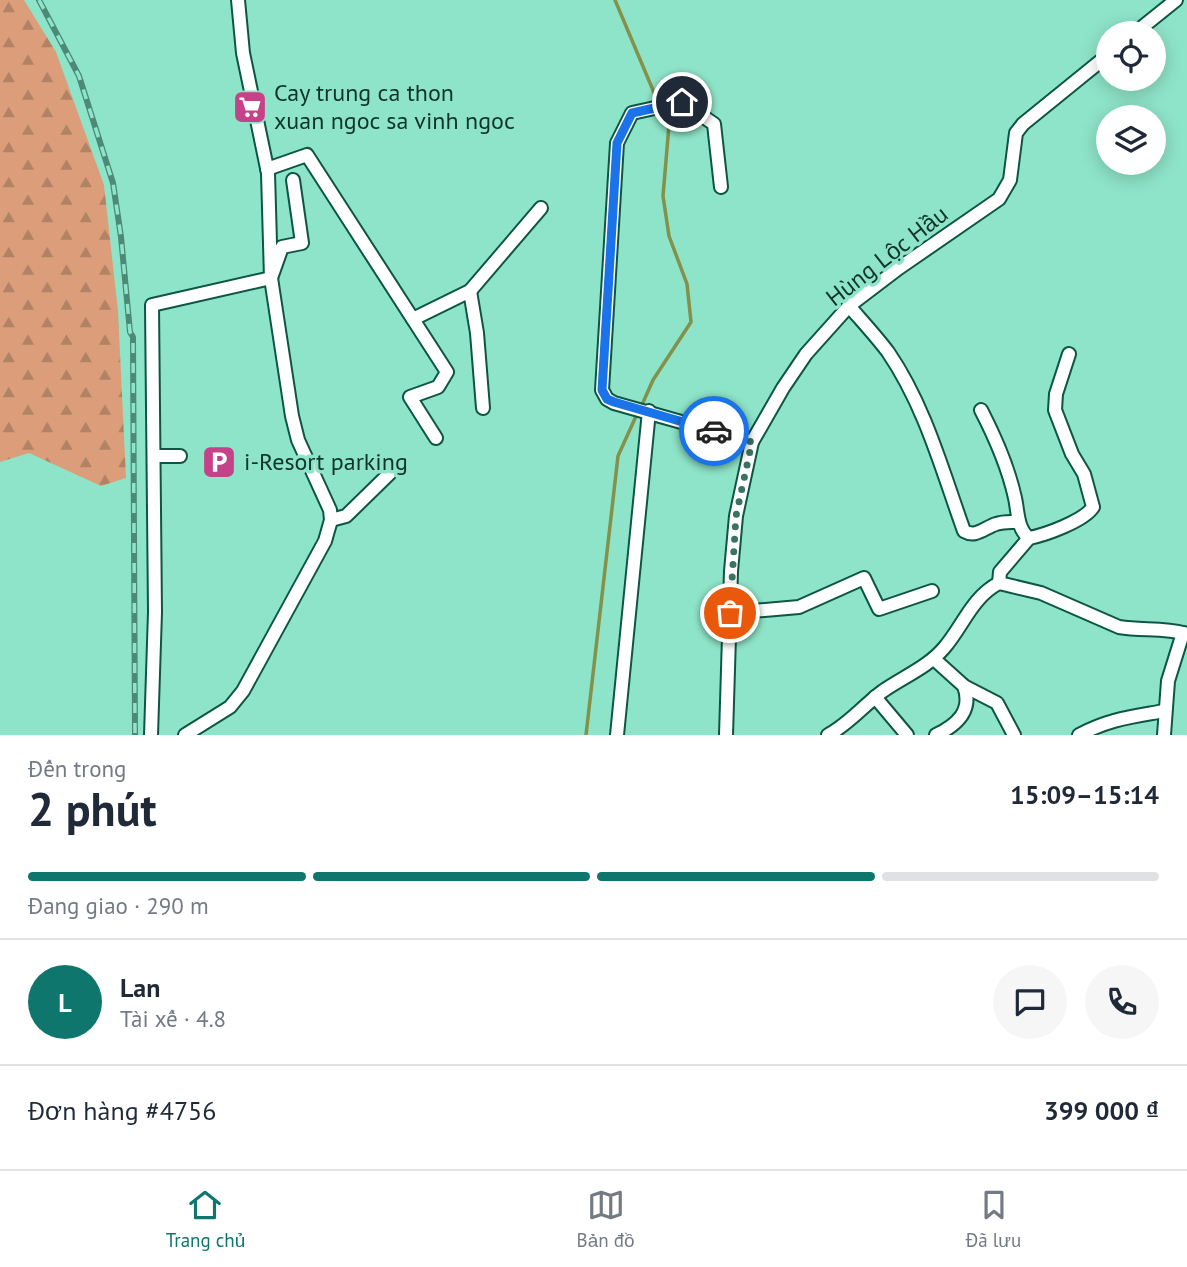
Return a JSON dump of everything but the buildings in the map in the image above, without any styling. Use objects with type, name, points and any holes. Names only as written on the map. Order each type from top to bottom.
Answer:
[{"type":"street","points":[[186,735],[224,712],[237,700],[321,548],[331,520],[330,510],[298,440],[290,404],[271,278],[270,190],[243,53],[238,0]]},
{"type":"street","points":[[1150,21],[1176,0]]},
{"type":"street","name":"Hùng Lộc Hầu","points":[[726,735],[736,516],[752,442],[806,354],[849,306],[999,199],[1010,180],[1016,133],[1023,124],[1096,65]]},
{"type":"street","points":[[721,187],[714,124],[682,102],[632,113],[617,143],[602,390],[607,399],[614,402],[752,442]]},
{"type":"street","points":[[267,169],[307,155],[447,372],[438,387],[410,397],[436,438]]},
{"type":"street","points":[[271,278],[282,247],[302,243],[293,180]]},
{"type":"street","points":[[413,319],[470,291],[541,208]]},
{"type":"street","points":[[151,735],[154,456],[152,304],[271,278]]},
{"type":"street","points":[[470,291],[477,332],[483,408]]},
{"type":"street","points":[[849,306],[890,354],[917,405],[939,455],[964,531],[969,534],[978,533],[996,524],[1019,522]]},
{"type":"street","points":[[999,583],[1000,572],[1029,538],[1040,536],[1086,515],[1093,508],[1084,474],[1072,454],[1055,410],[1056,394],[1069,354]]},
{"type":"street","points":[[981,410],[1003,454],[1019,522],[1025,536],[1029,538]]},
{"type":"street","points":[[617,735],[649,411]]},
{"type":"street","points":[[154,456],[180,456]]},
{"type":"street","points":[[331,520],[346,516],[390,473]]},
{"type":"street","points":[[730,613],[799,607],[864,578],[879,609],[932,591]]},
{"type":"street","points":[[828,735],[875,697],[934,659],[954,636],[972,607],[989,588],[999,583],[1041,593],[1119,627],[1162,628],[1185,634],[1168,681],[1164,735]]},
{"type":"street","points":[[934,659],[964,686],[997,703],[1014,735]]},
{"type":"street","points":[[936,735],[947,730],[962,716],[968,698],[964,686]]},
{"type":"street","points":[[875,697],[907,735]]},
{"type":"street","points":[[1079,735],[1117,718],[1164,711]]},
{"type":"green space","points":[[0,0],[24,0],[56,52],[104,185],[118,311],[126,478],[101,486],[29,453],[0,462]]},
{"type":"waterway","points":[[615,0],[658,102]]},
{"type":"waterway","points":[[641,407],[653,380],[691,322],[687,284],[669,236],[663,196],[669,125],[661,109]]},
{"type":"waterway","points":[[586,735],[618,456],[637,414]]},
{"type":"railway","points":[[39,0],[79,76],[113,183],[121,237],[130,332],[133,337],[135,735]]},
{"type":"way so far","points":[[714,431],[752,442],[736,516],[730,613]]},
{"type":"place","name":"Cay trung ca thon xuan ngoc sa vinh ngoc","points":[[250,107]]},
{"type":"place","name":"i-Resort parking","points":[[219,462]]},
{"type":"route","points":[[682,102],[632,113],[617,143],[602,390],[607,399],[614,402],[714,431]]}]
